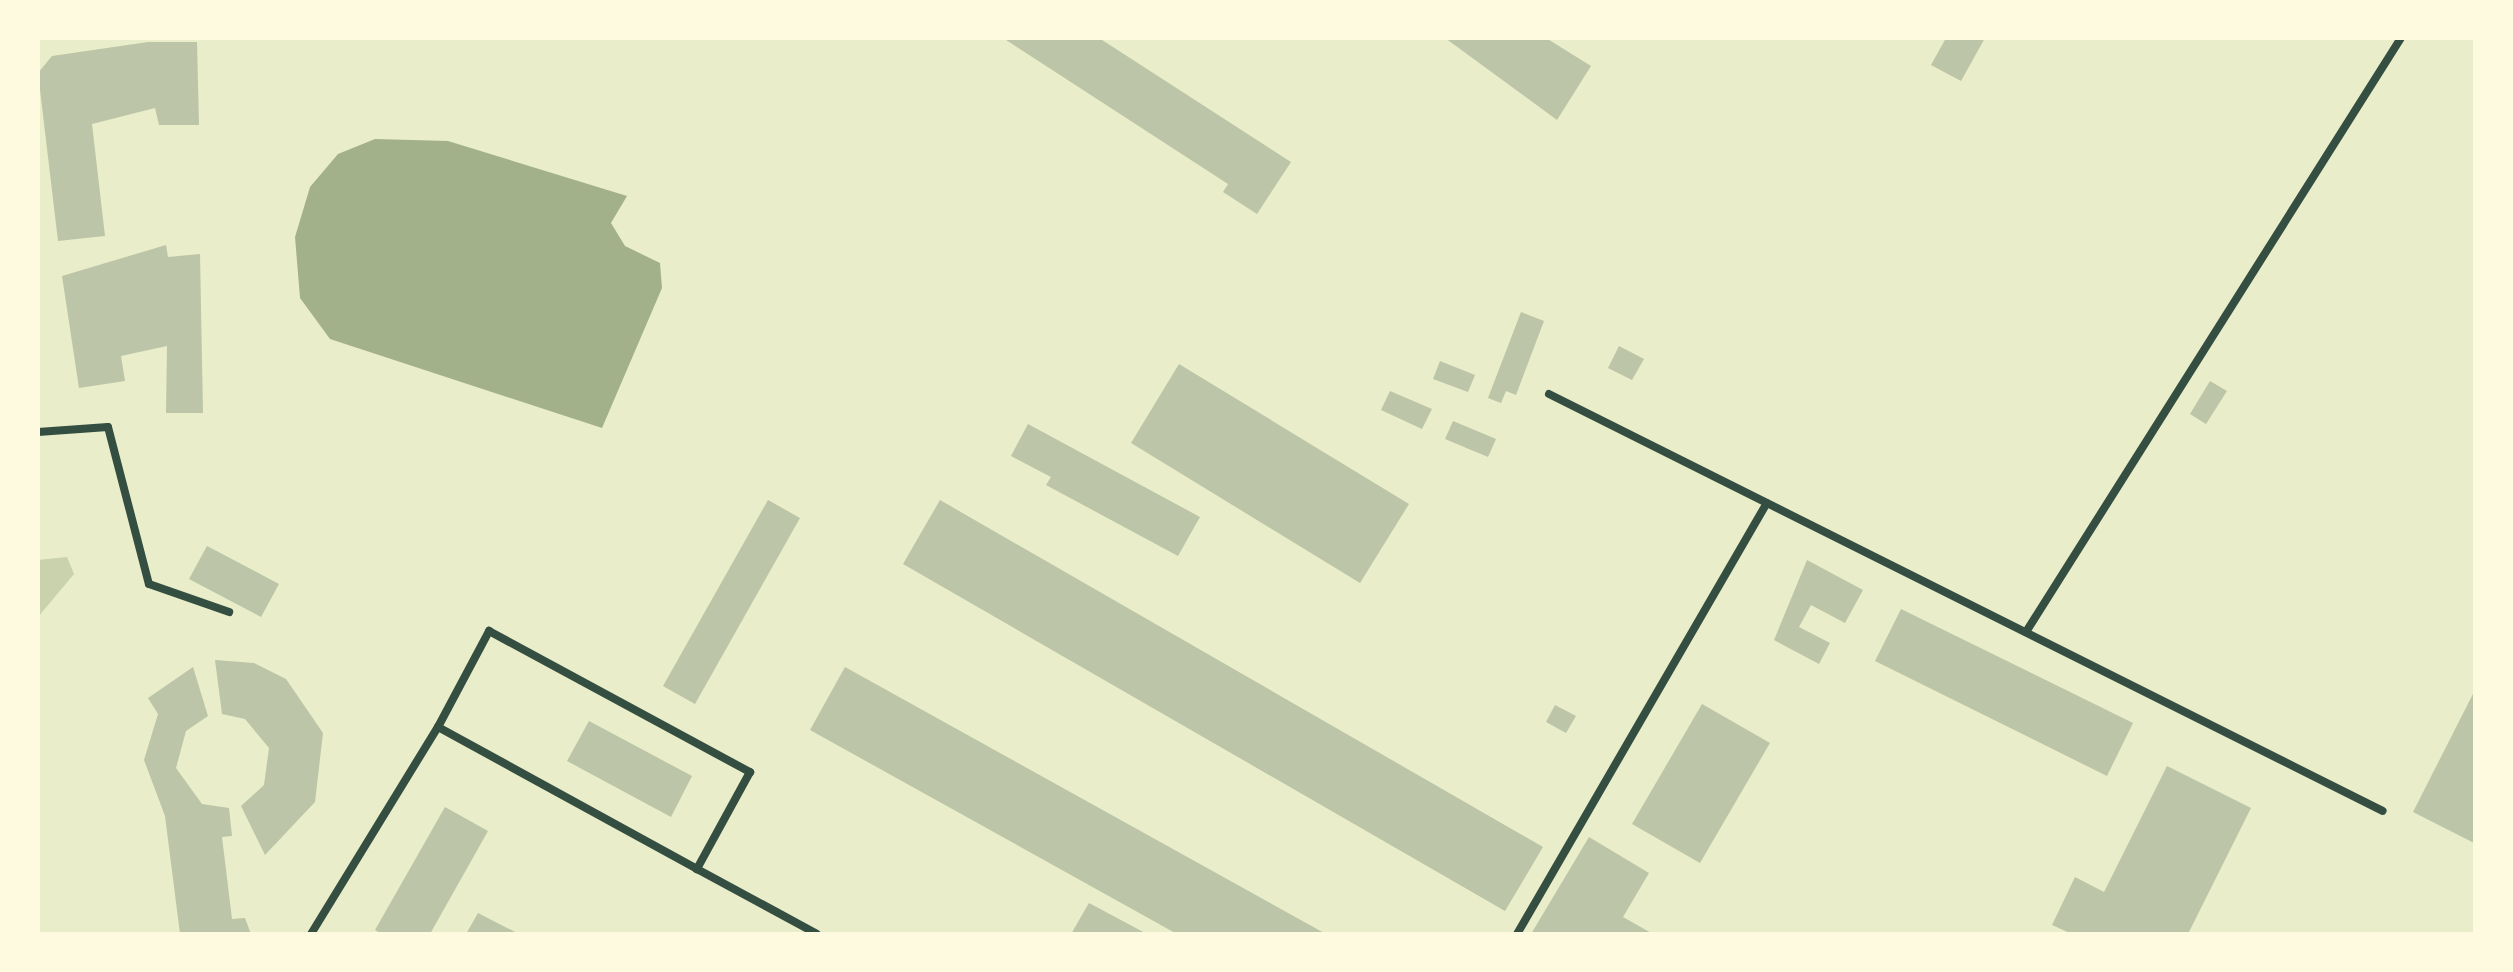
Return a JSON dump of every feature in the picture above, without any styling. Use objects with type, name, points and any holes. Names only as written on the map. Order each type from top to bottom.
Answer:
[{"type":"lane","points":[[2026,632],[2401,38]]},
{"type":"lane","points":[[1549,394],[2384,811]]},
{"type":"lane","points":[[38,432],[108,428],[149,584],[229,612]]},
{"type":"lane","points":[[1517,934],[1767,503]]},
{"type":"lane","points":[[311,934],[438,727],[489,631],[750,772],[697,869]]},
{"type":"lane","points":[[438,727],[817,934]]},
{"type":"shaded area","points":[[375,139],[448,141],[627,196],[611,223],[625,246],[660,263],[662,288],[602,428],[330,339],[300,298],[295,237],[310,187],[338,154]]},
{"type":"shaded area","points":[[67,557],[74,574],[38,617],[38,560]]},
{"type":"building","points":[[1003,38],[1099,38],[1291,162],[1257,214],[1223,192],[1228,184]]},
{"type":"building","points":[[1445,38],[1546,38],[1591,66],[1557,120]]},
{"type":"building","points":[[1946,38],[1985,38],[1961,81],[1931,65]]},
{"type":"building","points":[[148,42],[197,42],[199,125],[159,125],[155,108],[92,124],[105,236],[58,241],[38,73],[52,56]]},
{"type":"building","points":[[166,245],[168,257],[200,254],[203,413],[166,413],[167,346],[121,356],[125,381],[79,388],[62,276]]},
{"type":"building","points":[[1521,312],[1544,321],[1516,395],[1506,391],[1501,403],[1488,398]]},
{"type":"building","points":[[1619,346],[1644,359],[1632,380],[1608,368]]},
{"type":"building","points":[[1440,361],[1475,375],[1468,392],[1433,379]]},
{"type":"building","points":[[1179,364],[1409,504],[1360,583],[1131,443]]},
{"type":"building","points":[[2210,381],[2227,391],[2206,424],[2190,414]]},
{"type":"building","points":[[1390,391],[1432,409],[1422,429],[1381,410]]},
{"type":"building","points":[[1453,421],[1496,439],[1488,457],[1445,439]]},
{"type":"building","points":[[1028,424],[1200,517],[1178,556],[1046,485],[1051,477],[1011,456]]},
{"type":"building","points":[[768,500],[800,518],[695,704],[663,686]]},
{"type":"building","points":[[940,500],[1543,847],[1505,911],[903,564]]},
{"type":"building","points":[[207,546],[279,584],[261,617],[189,579]]},
{"type":"building","points":[[1807,560],[1863,590],[1845,623],[1811,605],[1799,627],[1830,643],[1819,664],[1774,640]]},
{"type":"building","points":[[1901,609],[2133,723],[2107,776],[1875,661]]},
{"type":"building","points":[[215,660],[254,663],[286,679],[323,733],[315,802],[265,855],[241,806],[264,785],[269,748],[245,719],[222,714]]},
{"type":"building","points":[[193,667],[208,716],[186,731],[176,768],[202,804],[229,808],[232,836],[222,837],[232,919],[245,918],[251,934],[180,934],[165,816],[144,760],[158,714],[148,698]]},
{"type":"building","points":[[845,667],[1326,934],[1177,934],[810,730]]},
{"type":"building","points":[[2476,688],[2476,844],[2413,812]]},
{"type":"building","points":[[1702,704],[1770,743],[1700,863],[1632,824]]},
{"type":"building","points":[[1555,705],[1576,716],[1566,733],[1546,722]]},
{"type":"building","points":[[589,721],[692,776],[671,817],[567,761]]},
{"type":"building","points":[[2167,766],[2251,808],[2188,934],[2072,934],[2052,925],[2075,877],[2104,892]]},
{"type":"building","points":[[445,807],[488,831],[430,934],[382,934],[375,930]]},
{"type":"building","points":[[1589,837],[1649,873],[1623,917],[1653,934],[1531,934]]},
{"type":"building","points":[[1089,903],[1147,934],[1071,934]]},
{"type":"building","points":[[478,913],[519,934],[466,934]]}]
